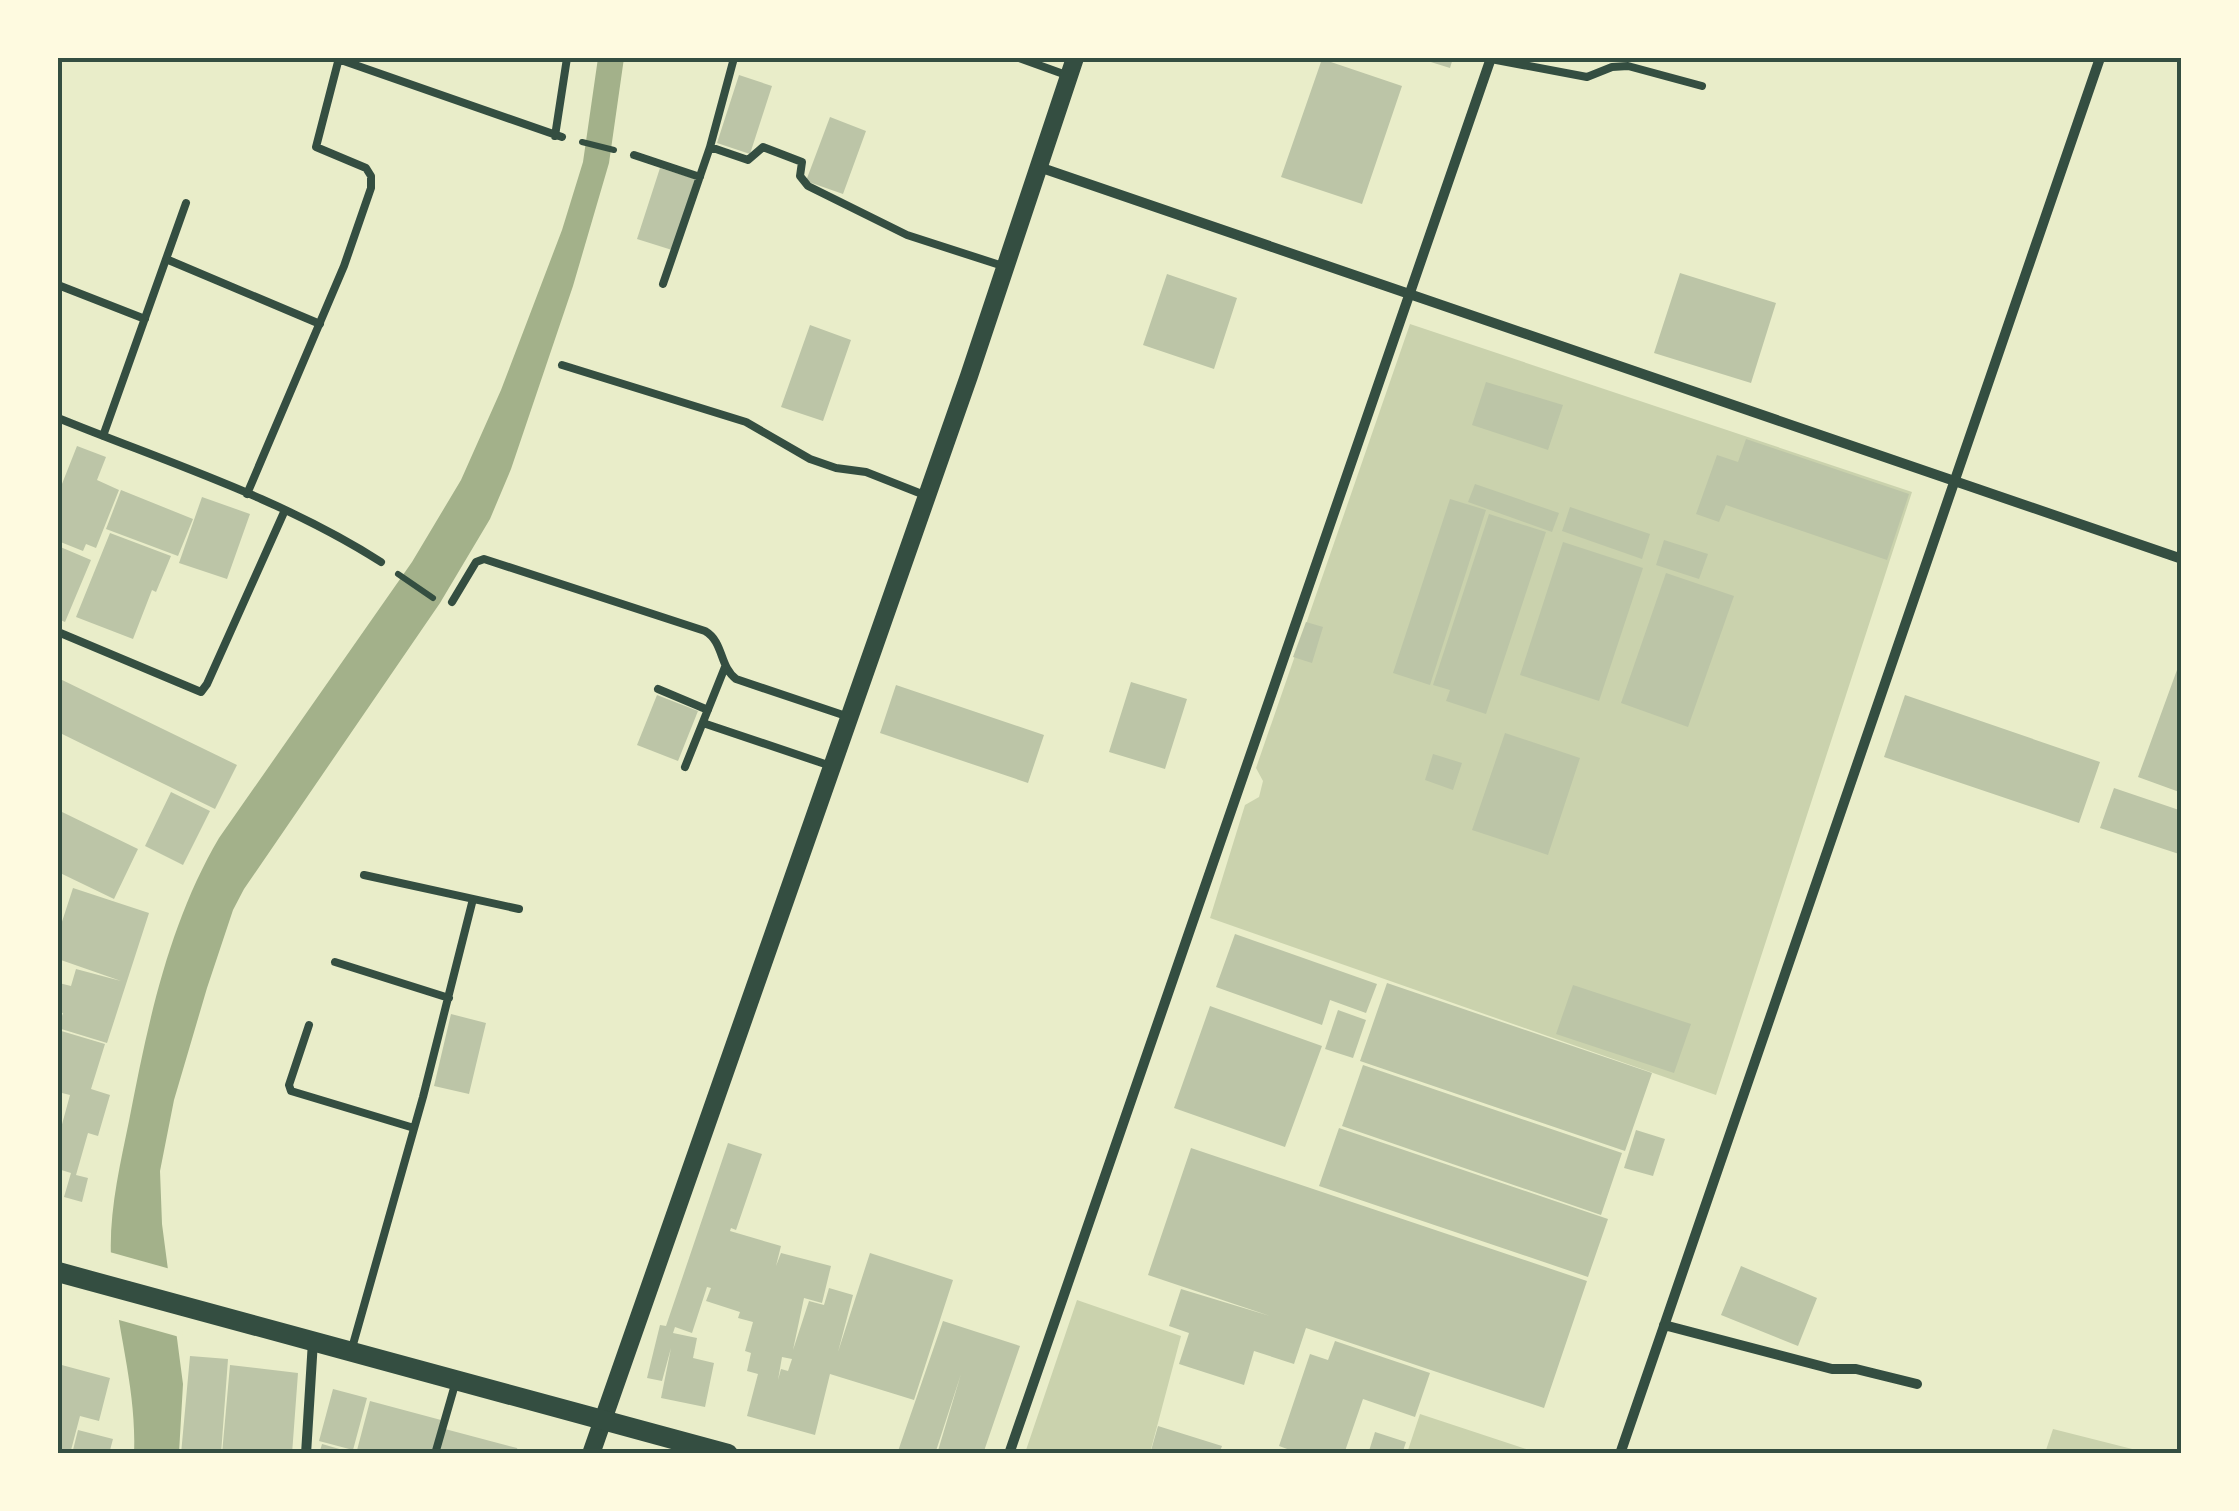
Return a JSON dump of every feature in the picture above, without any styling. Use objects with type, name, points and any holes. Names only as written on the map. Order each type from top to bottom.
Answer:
[{"type":"main road","points":[[58,1272],[728,1454]]},
{"type":"street","points":[[1009,1454],[1491,58]]},
{"type":"street","points":[[1620,1454],[2100,58]]},
{"type":"street","points":[[591,1454],[927,496],[1072,66]]},
{"type":"street","points":[[1039,167],[2182,559]]},
{"type":"street","points":[[1664,1325],[1832,1369],[1856,1370],[1917,1384]]},
{"type":"street","points":[[306,1454],[313,1341]]},
{"type":"lane","points":[[247,494],[358,230],[371,182],[366,168],[316,147],[338,58],[559,136],[566,58]]},
{"type":"lane","points":[[664,284],[710,147],[734,58]]},
{"type":"lane","points":[[1019,58],[1072,66]]},
{"type":"lane","points":[[1491,58],[1587,77],[1619,65],[1702,86]]},
{"type":"lane","points":[[1639,68],[1642,58]]},
{"type":"lane","points":[[710,147],[748,160],[763,148],[796,158],[802,162],[802,181],[808,186],[927,243],[1006,267]]},
{"type":"lane","points":[[634,155],[700,177]]},
{"type":"lane","points":[[103,436],[186,203]]},
{"type":"lane","points":[[166,259],[320,324]]},
{"type":"lane","points":[[58,285],[144,318]]},
{"type":"lane","points":[[562,365],[746,422],[810,458],[836,468],[866,472],[927,496]]},
{"type":"lane","points":[[58,418],[285,510],[381,562]]},
{"type":"lane","points":[[58,632],[201,692],[285,510]]},
{"type":"lane","points":[[452,602],[476,562],[484,558],[705,631],[718,643],[725,666],[736,679],[849,717]]},
{"type":"lane","points":[[685,767],[725,666]]},
{"type":"lane","points":[[658,689],[708,710]]},
{"type":"lane","points":[[703,723],[832,766]]},
{"type":"lane","points":[[364,875],[519,909]]},
{"type":"lane","points":[[351,1351],[473,899]]},
{"type":"lane","points":[[335,962],[449,998]]},
{"type":"lane","points":[[310,1024],[289,1085],[291,1092],[414,1128]]},
{"type":"lane","points":[[435,1454],[457,1379]]},
{"type":"path","points":[[587,143],[612,149]]},
{"type":"path","points":[[397,573],[440,603]]},
{"type":"shaded area","points":[[598,58],[624,58],[609,163],[573,286],[511,469],[490,519],[440,603],[244,889],[207,988],[174,1100],[160,1171],[162,1224],[183,1384],[179,1453],[134,1454],[132,1404],[113,1282],[112,1223],[144,1048],[173,940],[219,838],[412,562],[461,480],[501,390],[562,230],[583,162]]},
{"type":"shaded area","points":[[1410,324],[1912,492],[1716,1095],[1210,918],[1245,805],[1259,797],[1263,781],[1256,768]]},
{"type":"shaded area","points":[[1077,1300],[1181,1336],[1150,1453],[1025,1453]]},
{"type":"shaded area","points":[[1420,1414],[1538,1453],[1407,1453]]},
{"type":"shaded area","points":[[2053,1429],[2148,1453],[2045,1453]]},
{"type":"pier","points":[[106,1251],[174,1270],[183,1338],[112,1318]]},
{"type":"building","points":[[1418,58],[1453,58],[1450,68]]},
{"type":"building","points":[[1322,59],[1402,86],[1362,204],[1281,177]]},
{"type":"building","points":[[739,75],[772,86],[750,154],[717,143]]},
{"type":"building","points":[[830,117],[866,131],[843,194],[806,181]]},
{"type":"building","points":[[660,168],[695,179],[672,250],[637,239]]},
{"type":"building","points":[[1680,273],[1776,303],[1751,383],[1654,353]]},
{"type":"building","points":[[1167,274],[1237,298],[1214,369],[1143,345]]},
{"type":"building","points":[[810,325],[851,340],[823,421],[781,407]]},
{"type":"building","points":[[1486,382],[1563,405],[1548,450],[1472,425]]},
{"type":"building","points":[[1746,439],[1909,494],[1887,560],[1726,505],[1719,522],[1696,514],[1717,455],[1738,462]]},
{"type":"building","points":[[77,446],[106,457],[97,480],[119,490],[96,548],[86,544],[83,551],[58,541],[58,494]]},
{"type":"building","points":[[1475,484],[1559,513],[1552,532],[1468,502]]},
{"type":"building","points":[[121,490],[193,519],[178,556],[106,529]]},
{"type":"building","points":[[202,497],[250,514],[227,579],[179,563]]},
{"type":"building","points":[[1450,499],[1486,510],[1430,685],[1393,673]]},
{"type":"building","points":[[1570,507],[1650,534],[1642,559],[1562,531]]},
{"type":"building","points":[[1489,514],[1546,532],[1486,714],[1446,701],[1450,690],[1433,685]]},
{"type":"building","points":[[110,533],[171,556],[156,592],[152,590],[133,639],[76,617]]},
{"type":"building","points":[[1664,540],[1708,554],[1699,579],[1656,565]]},
{"type":"building","points":[[1563,542],[1643,568],[1599,701],[1520,675]]},
{"type":"building","points":[[58,546],[91,560],[65,622],[58,619]]},
{"type":"building","points":[[1666,573],[1734,596],[1688,727],[1621,703]]},
{"type":"building","points":[[1306,622],[1323,627],[1312,663],[1293,657]]},
{"type":"building","points":[[2182,659],[2182,793],[2138,777]]},
{"type":"building","points":[[58,678],[237,765],[215,809],[58,732]]},
{"type":"building","points":[[1131,682],[1187,699],[1165,769],[1109,752]]},
{"type":"building","points":[[896,685],[1044,735],[1028,783],[880,733]]},
{"type":"building","points":[[657,695],[698,711],[678,761],[637,745]]},
{"type":"building","points":[[1905,695],[2100,762],[2079,823],[1884,757]]},
{"type":"building","points":[[1505,733],[1580,758],[1548,855],[1472,830]]},
{"type":"building","points":[[1433,754],[1462,763],[1453,790],[1425,780]]},
{"type":"building","points":[[2114,788],[2182,811],[2182,855],[2100,828]]},
{"type":"building","points":[[171,792],[210,811],[183,865],[145,846]]},
{"type":"building","points":[[58,810],[138,849],[114,899],[58,872]]},
{"type":"building","points":[[73,888],[149,913],[107,1043],[58,1028],[63,1013],[58,1012],[59,983],[71,986],[76,969],[121,981],[58,959],[58,934]]},
{"type":"building","points":[[1235,934],[1377,984],[1366,1013],[1330,1000],[1322,1025],[1216,987]]},
{"type":"building","points":[[1387,983],[1652,1073],[1625,1151],[1360,1061]]},
{"type":"building","points":[[1573,985],[1691,1024],[1674,1073],[1556,1034]]},
{"type":"building","points":[[1210,1006],[1322,1046],[1285,1147],[1174,1108]]},
{"type":"building","points":[[1338,1010],[1366,1020],[1353,1058],[1325,1049]]},
{"type":"building","points":[[451,1014],[486,1023],[469,1094],[434,1086]]},
{"type":"building","points":[[58,1030],[105,1044],[91,1089],[110,1095],[98,1136],[88,1133],[76,1175],[88,1178],[82,1202],[64,1197],[71,1173],[58,1169],[58,1139],[70,1095],[58,1092]]},
{"type":"building","points":[[1363,1065],[1622,1153],[1601,1215],[1342,1126]]},
{"type":"building","points":[[1339,1128],[1608,1219],[1588,1277],[1319,1186]]},
{"type":"building","points":[[1636,1130],[1665,1139],[1653,1176],[1624,1168]]},
{"type":"building","points":[[728,1143],[762,1154],[736,1230],[730,1231],[781,1246],[776,1266],[781,1253],[831,1266],[822,1303],[804,1298],[793,1350],[809,1301],[824,1305],[829,1288],[853,1295],[838,1352],[870,1253],[953,1280],[914,1400],[830,1374],[815,1435],[747,1416],[758,1374],[747,1371],[751,1353],[745,1351],[753,1322],[738,1318],[740,1312],[706,1301],[711,1288],[707,1287],[692,1333],[675,1327],[673,1333],[697,1338],[693,1358],[714,1363],[705,1407],[661,1398],[671,1348],[662,1381],[647,1378],[660,1325],[666,1326]],"holes":[[[782,1357],[792,1359],[788,1371],[781,1369],[778,1380]]]},
{"type":"building","points":[[1191,1148],[1587,1281],[1544,1408],[1306,1328],[1294,1364],[1254,1351],[1244,1385],[1179,1364],[1189,1333],[1169,1326],[1181,1289],[1270,1316],[1148,1275]]},
{"type":"building","points":[[1741,1266],[1817,1298],[1798,1346],[1721,1315]]},
{"type":"building","points":[[943,1321],[1020,1346],[983,1454],[937,1454],[961,1374],[935,1454],[897,1454]]},
{"type":"building","points":[[1335,1341],[1430,1373],[1415,1417],[1363,1399],[1344,1454],[1301,1454],[1279,1446],[1310,1354],[1328,1360]]},
{"type":"building","points":[[190,1356],[228,1359],[221,1454],[181,1454]]},
{"type":"building","points":[[58,1364],[110,1378],[99,1421],[80,1416],[70,1454],[58,1454]]},
{"type":"building","points":[[230,1365],[298,1373],[292,1454],[222,1454]]},
{"type":"building","points":[[333,1389],[367,1398],[353,1450],[319,1441]]},
{"type":"building","points":[[370,1401],[441,1420],[432,1454],[356,1454]]},
{"type":"building","points":[[1158,1426],[1222,1446],[1219,1454],[1150,1454]]},
{"type":"building","points":[[445,1429],[517,1448],[519,1454],[438,1454]]},
{"type":"building","points":[[78,1430],[113,1439],[109,1454],[72,1454]]},
{"type":"building","points":[[1375,1432],[1406,1442],[1402,1454],[1368,1454]]},
{"type":"building","points":[[322,1444],[350,1452],[350,1454],[319,1454]]}]
